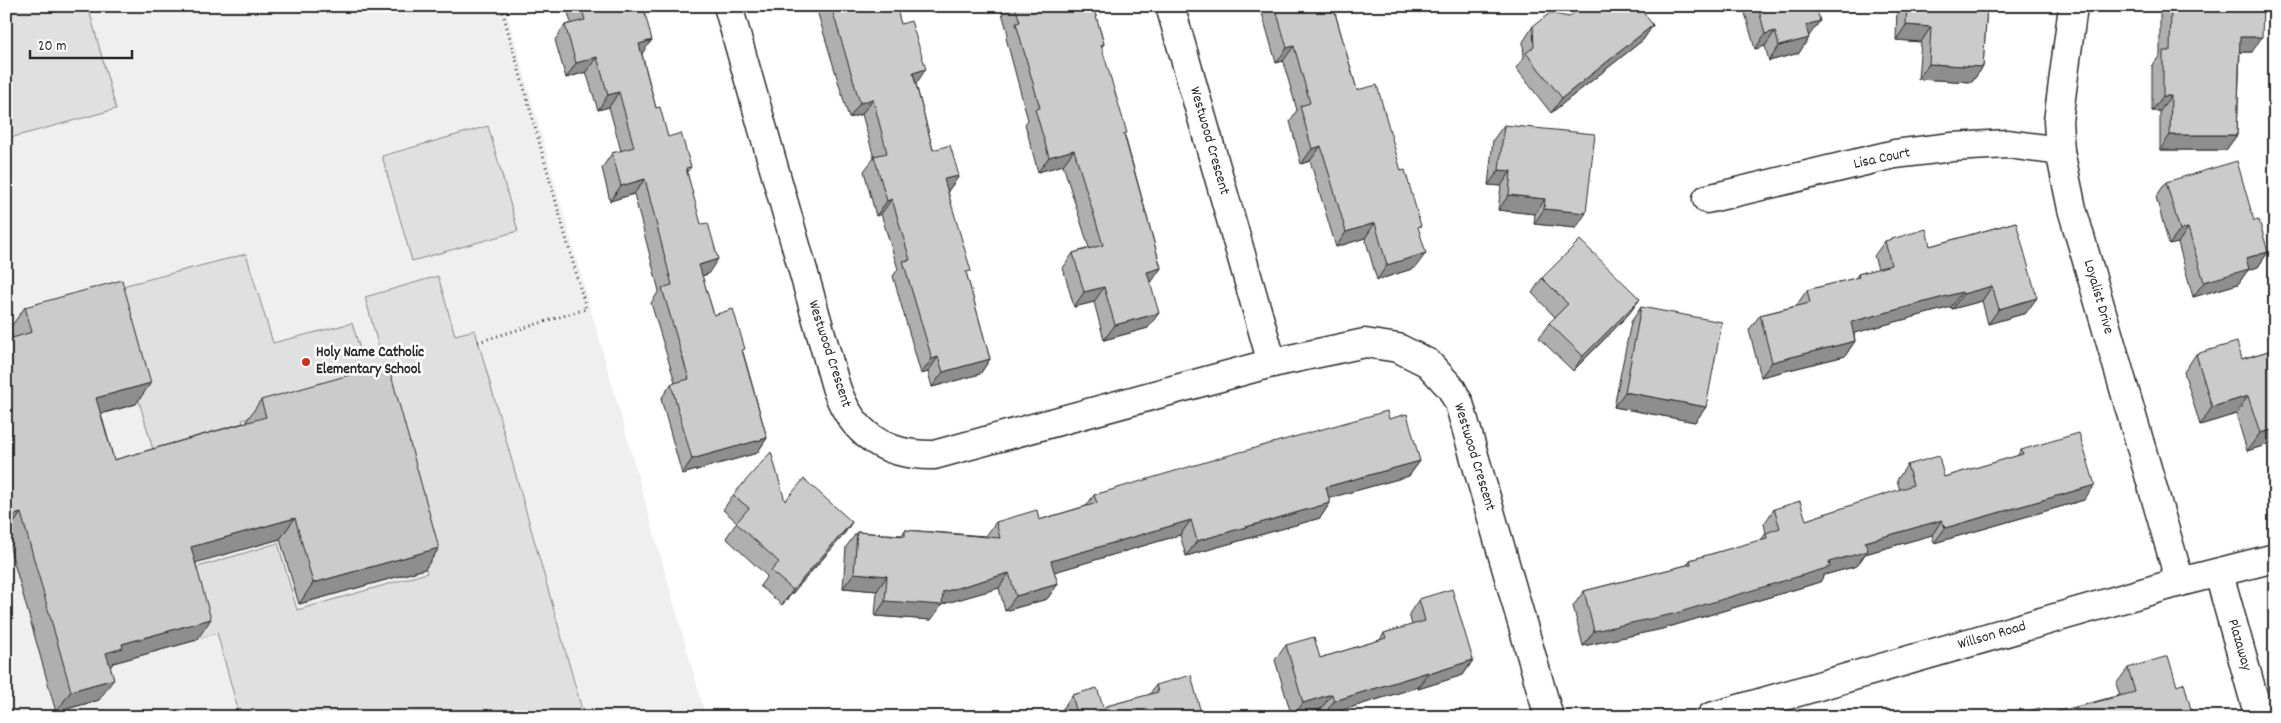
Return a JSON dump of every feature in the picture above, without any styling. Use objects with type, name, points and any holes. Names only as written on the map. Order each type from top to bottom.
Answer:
[{"type":"street","name":"Westwood Crescent","points":[[728,6],[841,401],[856,425],[878,443],[905,453],[934,455],[1272,363],[1348,345],[1382,344],[1398,348],[1421,358],[1440,375],[1451,388],[1465,418],[1549,717]]},
{"type":"street","name":"Westwood Crescent","points":[[1170,6],[1272,363]]},
{"type":"street","name":"Loyalist Drive","points":[[2073,6],[2059,111],[2060,150],[2072,209],[2180,582]]},
{"type":"street","name":"Lisa Court","points":[[1707,199],[1905,153],[1952,147],[2008,144],[2060,150]]},
{"type":"street","name":"Willson Road","points":[[1711,717],[2180,582],[2219,574],[2275,558]]},
{"type":"street","name":"Plazaway","points":[[2219,574],[2259,717]]},
{"type":"path","points":[[478,342],[586,309],[501,6]]},
{"type":"shaded area","name":"Holy Name Catholic Elementary School","points":[[6,6],[505,6],[706,717],[6,717]]},
{"type":"shaded area","points":[[6,6],[88,6],[116,109],[6,139]]},
{"type":"shaded area","points":[[488,126],[518,231],[412,261],[382,156]]},
{"type":"shaded area","points":[[246,254],[273,343],[352,323],[363,359],[381,355],[365,297],[438,276],[455,335],[475,330],[584,717],[240,717],[217,633],[199,639],[181,572],[278,543],[297,610],[427,573],[373,383],[242,420],[246,437],[156,460],[107,290]]},
{"type":"building","points":[[581,6],[643,6],[652,40],[639,44],[656,108],[660,107],[668,137],[681,133],[691,167],[686,168],[701,224],[708,223],[718,259],[699,265],[714,315],[733,309],[745,349],[742,350],[767,438],[692,459],[671,384],[689,379],[662,288],[672,285],[645,179],[621,186],[612,153],[634,147],[619,92],[608,95],[597,57],[576,63],[565,25],[585,20]]},
{"type":"building","points":[[831,6],[896,6],[901,24],[911,21],[926,69],[913,73],[933,150],[950,145],[959,176],[944,179],[971,271],[966,272],[990,359],[943,372],[938,357],[932,359],[903,261],[910,260],[892,199],[887,201],[874,156],[887,153],[873,99],[860,103]]},
{"type":"building","points":[[1015,6],[1093,6],[1104,44],[1101,45],[1127,133],[1124,134],[1161,268],[1147,272],[1159,313],[1115,325],[1104,287],[1084,292],[1073,253],[1103,245],[1074,150],[1049,157],[1035,109],[1040,108],[1016,23],[1020,22]]},
{"type":"building","points":[[1275,6],[1333,6],[1357,90],[1377,85],[1401,171],[1405,170],[1421,226],[1418,227],[1426,253],[1387,265],[1375,223],[1346,232],[1321,146],[1312,149],[1300,106],[1310,103],[1294,46],[1287,48]]},
{"type":"building","points":[[1583,6],[1638,6],[1653,25],[1562,98],[1526,53],[1534,47],[1533,26],[1550,13],[1569,17]]},
{"type":"building","points":[[1758,6],[1816,6],[1820,21],[1806,25],[1809,38],[1779,46],[1775,31],[1765,34]]},
{"type":"building","points":[[1907,6],[1987,6],[1983,67],[1929,64],[1931,27],[1906,25]]},
{"type":"building","points":[[2171,6],[2263,6],[2262,37],[2240,37],[2237,135],[2170,135],[2171,96],[2163,96],[2163,51],[2170,51]]},
{"type":"building","points":[[1504,125],[1595,134],[1586,213],[1544,209],[1545,199],[1509,195],[1511,171],[1499,170]]},
{"type":"building","points":[[2237,161],[2254,221],[2259,220],[2268,252],[2246,258],[2249,269],[2204,282],[2188,228],[2180,230],[2166,182]]},
{"type":"building","points":[[2016,222],[2037,298],[1999,309],[1992,286],[1963,294],[1962,292],[1851,322],[1855,341],[1772,362],[1760,315],[1810,303],[1807,290],[1859,277],[1858,274],[1891,265],[1885,241],[1926,229],[1930,246]]},
{"type":"building","points":[[1580,240],[1640,299],[1583,356],[1549,323],[1568,304],[1542,278]]},
{"type":"building","points":[[122,280],[151,383],[96,398],[114,460],[266,417],[261,400],[388,364],[439,548],[313,583],[295,518],[191,547],[211,619],[122,644],[123,648],[106,653],[114,679],[71,691],[21,513],[14,515],[6,486],[6,340],[32,332],[25,307]]},
{"type":"building","points":[[1641,307],[1722,322],[1706,407],[1625,392]]},
{"type":"building","points":[[2237,342],[2242,359],[2275,349],[2275,429],[2260,433],[2248,396],[2212,407],[2196,354]]},
{"type":"building","points":[[1387,411],[1389,419],[1407,414],[1420,461],[1326,487],[1330,503],[1197,541],[1191,520],[1051,561],[1058,584],[1016,596],[1009,573],[943,592],[942,605],[885,601],[887,576],[854,573],[857,532],[905,536],[905,530],[1000,538],[996,522],[1037,510],[1039,520],[1097,503],[1094,495]]},
{"type":"building","points":[[2079,433],[2095,485],[1945,528],[1942,520],[1865,542],[1868,551],[1829,562],[1830,567],[1673,614],[1594,631],[1584,591],[1691,564],[1690,560],[1767,538],[1766,533],[1780,528],[1774,509],[1800,501],[1806,520],[1913,485],[1907,465],[1939,456],[1944,477],[2023,454],[2021,450]]},
{"type":"building","points":[[771,452],[785,501],[804,479],[852,522],[793,590],[771,571],[779,562],[736,523],[749,508],[733,495]]},
{"type":"building","points":[[1452,589],[1473,660],[1334,701],[1332,694],[1303,703],[1286,645],[1314,637],[1320,658],[1386,638],[1384,633],[1425,621],[1419,599]]},
{"type":"building","points":[[2168,656],[2177,686],[2184,683],[2193,717],[2003,717],[2040,708],[2042,716],[2135,692],[2128,668]]},
{"type":"building","points":[[1191,675],[1202,717],[1078,717],[1072,695],[1097,688],[1103,707],[1158,692],[1156,685]]},
{"type":"place","name":"Holy Name Catholic Elementary School","points":[[306,362]]}]
